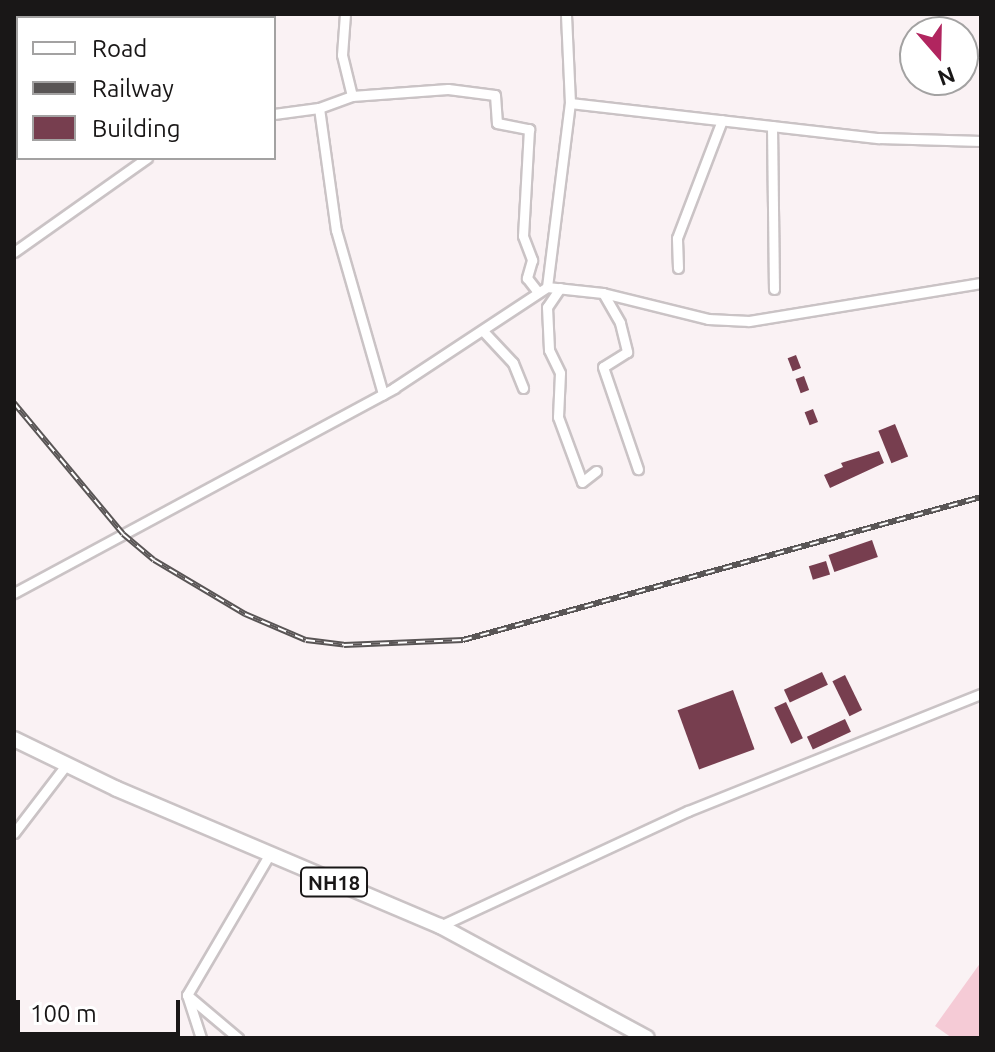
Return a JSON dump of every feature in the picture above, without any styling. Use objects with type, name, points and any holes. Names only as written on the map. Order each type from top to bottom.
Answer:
[{"type":"highway","name":"NH18","points":[[14,739],[269,855],[440,926],[647,1038]]},
{"type":"street","points":[[345,14],[342,55],[352,96]]},
{"type":"street","points":[[542,289],[570,103],[566,14]]},
{"type":"street","points":[[276,114],[319,108],[352,96],[448,89],[495,95],[497,123],[529,129],[523,236],[532,260],[527,278],[542,289]]},
{"type":"street","points":[[570,103],[879,138],[981,141]]},
{"type":"street","points":[[319,108],[336,230],[383,394]]},
{"type":"street","points":[[678,268],[677,238],[722,120]]},
{"type":"street","points":[[772,126],[774,289]]},
{"type":"street","points":[[14,252],[144,160]]},
{"type":"street","points":[[14,593],[383,394],[484,332],[542,289],[603,293],[708,319],[749,321],[981,283]]},
{"type":"street","points":[[560,288],[547,307],[549,350],[560,373],[558,417],[582,482],[596,471]]},
{"type":"street","points":[[603,293],[620,323],[627,352],[603,367],[638,469]]},
{"type":"street","points":[[484,332],[513,363],[523,388]]},
{"type":"street","points":[[440,926],[688,811],[981,694]]},
{"type":"street","points":[[14,833],[66,765]]},
{"type":"street","points":[[201,1038],[187,995],[269,855]]},
{"type":"street","points":[[187,995],[238,1038]]},
{"type":"shaded area","points":[[981,962],[981,1038],[952,1038],[935,1026]]},
{"type":"building","points":[[796,355],[801,368],[793,371],[788,358]]},
{"type":"building","points":[[804,376],[809,390],[801,393],[796,379]]},
{"type":"building","points":[[813,409],[818,422],[810,425],[805,412]]},
{"type":"building","points":[[895,424],[908,456],[891,463],[878,431]]},
{"type":"building","points":[[879,451],[884,463],[830,488],[824,475],[843,467],[841,463]]},
{"type":"building","points":[[872,540],[878,557],[834,572],[829,555]]},
{"type":"building","points":[[826,561],[830,574],[813,580],[809,566]]},
{"type":"building","points":[[822,672],[828,685],[790,702],[784,690]]},
{"type":"building","points":[[845,675],[862,710],[850,716],[832,681]]},
{"type":"building","points":[[733,690],[755,749],[699,769],[678,710]]},
{"type":"building","points":[[786,702],[803,738],[791,744],[774,707]]},
{"type":"building","points":[[845,719],[851,732],[813,749],[807,737]]},
{"type":"railway","points":[[14,403],[123,534],[154,560],[245,614],[306,640],[344,645],[463,640],[981,497]]}]
